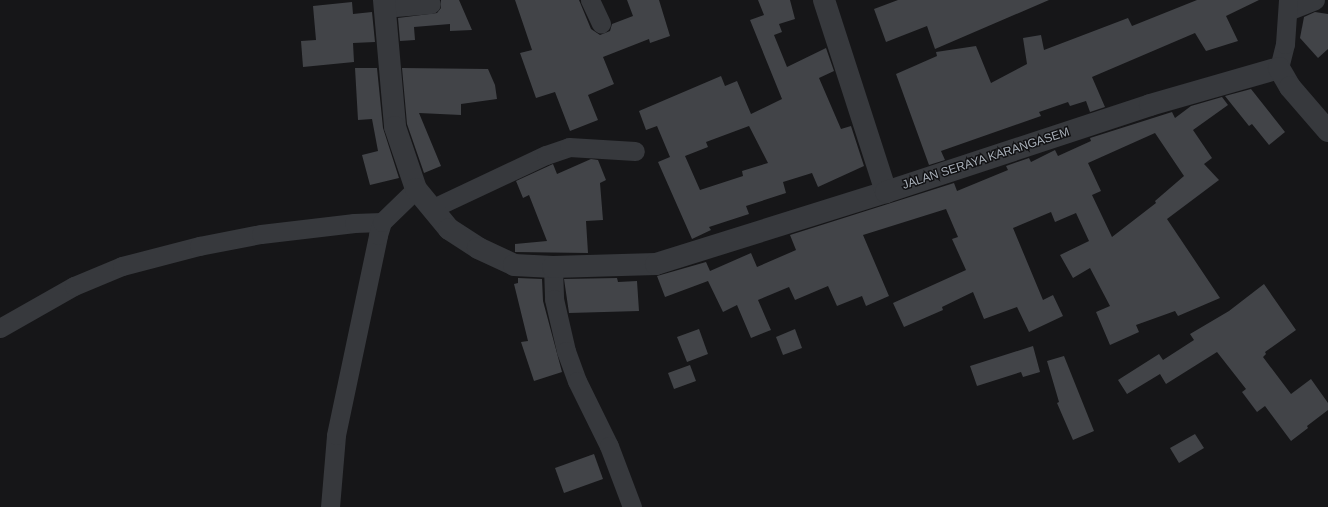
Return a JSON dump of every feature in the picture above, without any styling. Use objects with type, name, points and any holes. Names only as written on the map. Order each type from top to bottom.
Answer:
[{"type":"street","points":[[590,0],[601,24]]},
{"type":"street","name":"JALAN SERAYA KARANGASEM","points":[[824,0],[886,192],[1150,105],[1279,68]]},
{"type":"street","points":[[1315,0],[1288,6],[1279,68],[1290,87],[1328,131]]},
{"type":"street","points":[[431,4],[384,4],[395,127],[416,189],[449,229],[478,248],[514,265],[553,267],[656,264],[886,192]]},
{"type":"street","points":[[431,208],[546,155],[569,147],[635,151]]},
{"type":"street","points":[[330,507],[336,435],[382,222],[416,189]]},
{"type":"street","points":[[0,328],[74,286],[122,266],[199,246],[261,234],[354,223],[382,222]]},
{"type":"street","points":[[553,267],[554,299],[566,351],[577,381],[610,446],[632,507]]},
{"type":"building","points":[[441,0],[459,0],[472,30],[450,31],[450,24],[414,27],[415,40],[400,41],[398,18],[437,13],[441,8]]},
{"type":"building","points":[[515,0],[579,0],[591,29],[600,35],[610,31],[612,24],[633,16],[627,0],[659,0],[670,36],[650,43],[649,39],[603,57],[614,84],[588,95],[598,120],[570,131],[555,92],[536,98],[520,53],[532,50]]},
{"type":"building","points":[[758,0],[790,0],[795,19],[779,24],[782,32],[774,35],[787,67],[826,48],[834,71],[819,78],[841,129],[851,126],[864,166],[818,187],[812,173],[783,182],[786,193],[746,206],[749,214],[709,227],[711,230],[692,239],[658,162],[670,157],[657,126],[646,130],[639,111],[721,76],[725,86],[737,81],[751,114],[782,99],[750,20],[764,15]],"holes":[[[749,126],[768,163],[742,171],[743,176],[700,190],[685,156],[708,147],[706,142]]]},
{"type":"building","points":[[898,0],[1049,0],[935,49],[927,26],[886,42],[874,9]]},
{"type":"building","points":[[1197,0],[1259,0],[1226,16],[1238,41],[1206,51],[1195,33],[1092,77],[1105,107],[1090,112],[1086,101],[1070,106],[1068,102],[1039,112],[1041,116],[941,151],[945,160],[929,165],[896,74],[937,56],[936,52],[976,46],[991,83],[1027,64],[1023,38],[1041,35],[1044,50],[1128,18],[1132,26]]},
{"type":"building","points":[[352,2],[353,14],[372,12],[375,42],[353,43],[354,62],[303,67],[301,41],[316,40],[313,6]]},
{"type":"building","points":[[1315,12],[1328,14],[1328,49],[1318,58],[1300,38],[1304,17]]},
{"type":"building","points":[[355,68],[377,68],[383,128],[399,178],[370,185],[362,155],[378,151],[372,119],[358,120]]},
{"type":"building","points":[[402,68],[488,69],[495,85],[497,99],[461,104],[461,115],[419,113],[441,166],[424,173],[407,124]]},
{"type":"building","points":[[1251,89],[1285,132],[1269,145],[1252,124],[1249,126],[1225,96]]},
{"type":"building","points":[[1222,97],[1228,105],[1193,130],[1212,158],[1204,164],[1219,180],[1167,219],[1220,298],[1178,316],[1175,311],[1136,325],[1139,332],[1110,345],[1096,312],[1110,306],[1090,268],[1073,278],[1060,255],[1089,241],[1076,213],[1055,222],[1051,212],[1013,228],[1043,300],[1053,295],[1063,316],[1029,332],[1017,307],[984,319],[973,292],[942,307],[943,310],[904,327],[893,303],[966,270],[952,239],[958,237],[946,209],[863,235],[889,296],[866,306],[862,296],[837,306],[828,286],[795,300],[789,287],[758,300],[771,330],[751,338],[737,305],[723,312],[708,281],[665,297],[657,276],[706,262],[710,271],[751,253],[757,267],[796,250],[790,235],[954,183],[957,191],[1008,170],[1006,166],[1029,158],[1031,162],[1055,150],[1058,156],[1091,141],[1090,138],[1172,112],[1175,118],[1191,106]],"holes":[[[1155,133],[1184,176],[1155,201],[1156,203],[1112,237],[1092,195],[1101,191],[1088,163]]]},
{"type":"building","points":[[591,159],[598,160],[606,180],[600,183],[603,220],[586,221],[588,253],[515,252],[515,244],[547,241],[529,195],[523,198],[516,181],[553,164],[557,174]]},
{"type":"building","points":[[518,278],[542,279],[543,301],[562,372],[534,381],[521,342],[528,341],[514,284],[518,283]]},
{"type":"building","points":[[617,278],[618,282],[637,281],[639,311],[569,313],[564,279]]},
{"type":"building","points":[[1264,284],[1296,330],[1265,352],[1266,354],[1263,357],[1291,394],[1311,379],[1328,403],[1328,410],[1307,426],[1308,428],[1291,441],[1265,406],[1257,412],[1242,392],[1246,389],[1217,352],[1166,384],[1160,374],[1127,394],[1118,380],[1159,354],[1163,360],[1194,340],[1190,334],[1229,311]]},
{"type":"building","points":[[699,329],[708,354],[687,362],[677,337]]},
{"type":"building","points":[[795,329],[802,348],[783,355],[776,337]]},
{"type":"building","points":[[1033,346],[1040,372],[1023,377],[1021,372],[977,386],[970,366]]},
{"type":"building","points":[[1064,356],[1094,431],[1073,440],[1057,403],[1059,402],[1047,361]]},
{"type":"building","points":[[690,365],[696,381],[674,389],[668,373]]},
{"type":"building","points":[[1195,434],[1204,448],[1179,463],[1170,448]]},
{"type":"building","points":[[594,454],[603,479],[564,493],[555,468]]}]
